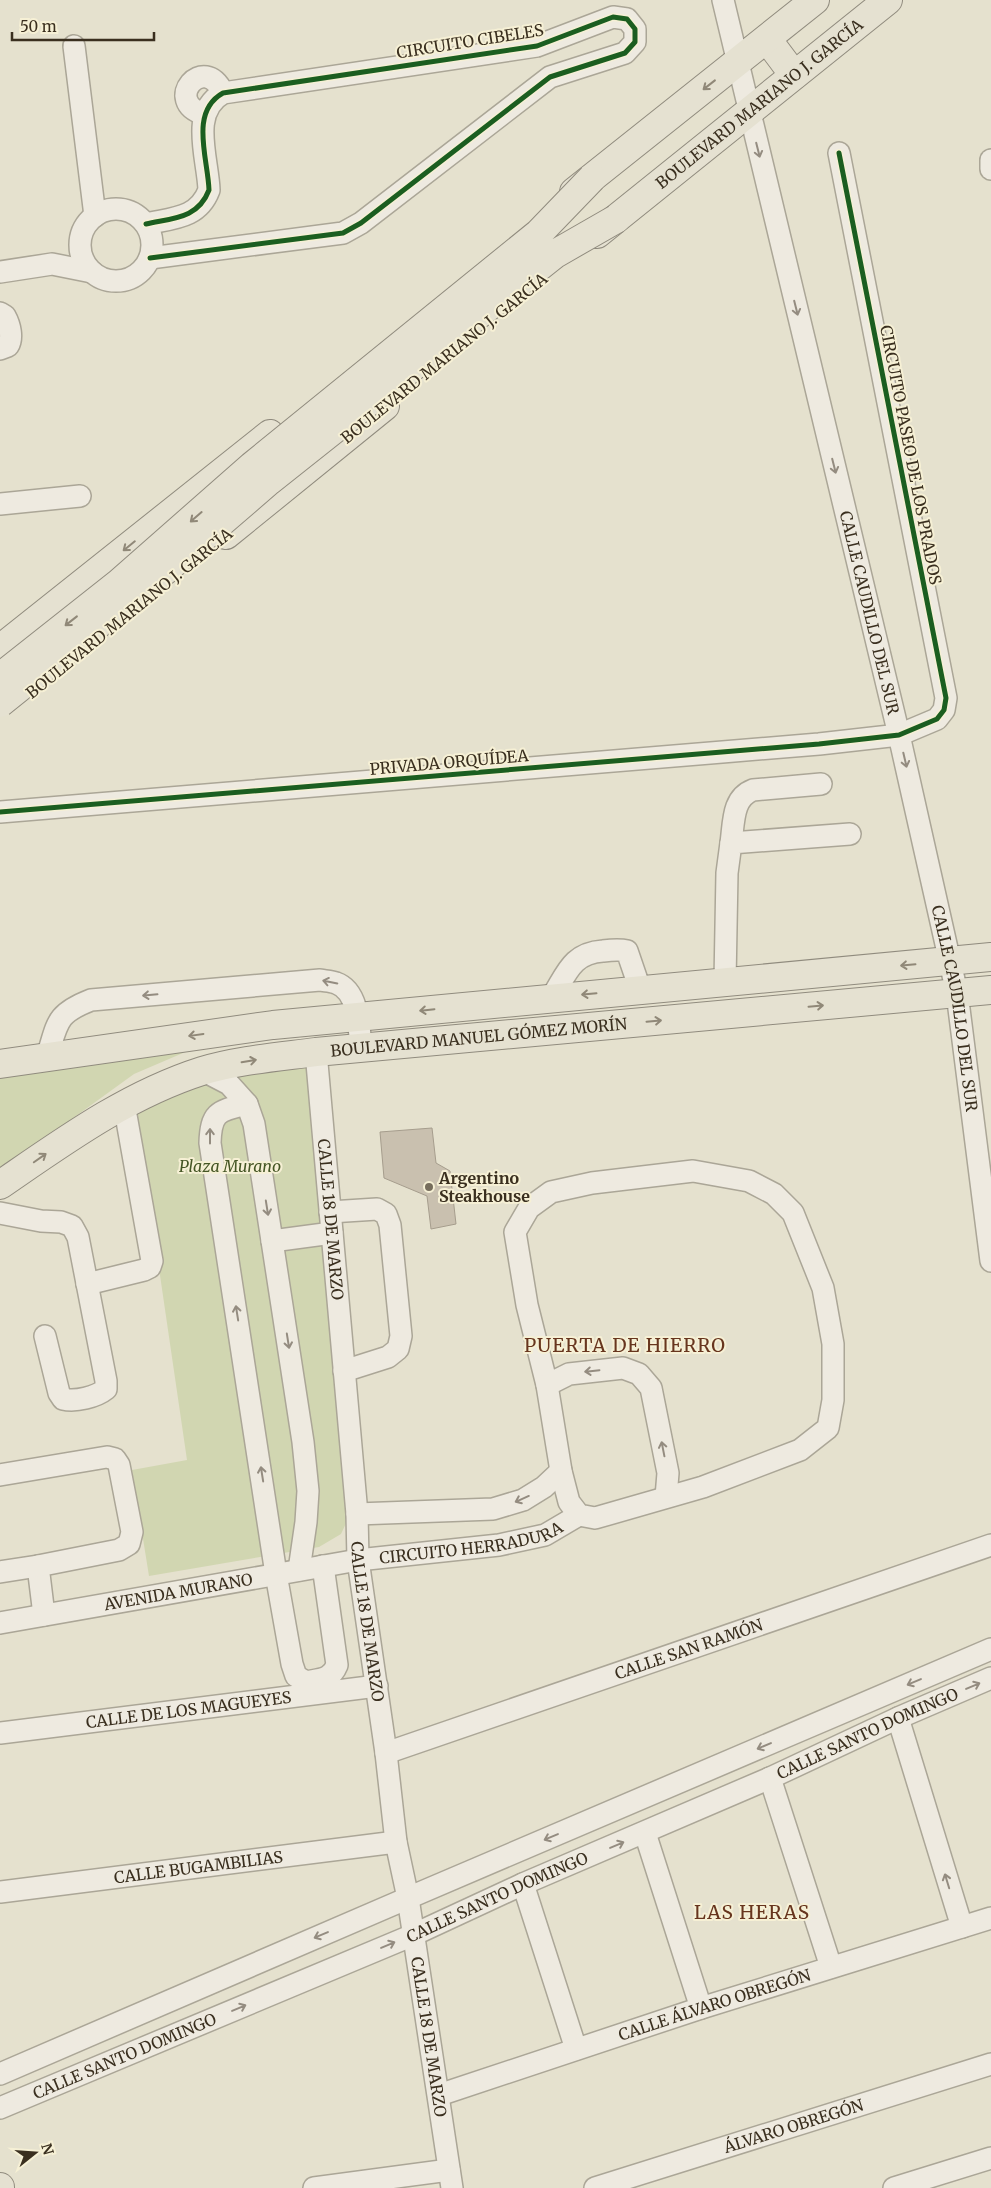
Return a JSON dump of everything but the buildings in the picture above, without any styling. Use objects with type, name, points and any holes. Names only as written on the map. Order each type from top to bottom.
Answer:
[{"type":"main road","points":[[50,677],[7,643],[815,0]]},
{"type":"main road","name":"BOULEVARD MARIANO J. GARCÍA","points":[[0,717],[888,0]]},
{"type":"main road","points":[[767,39],[794,75]]},
{"type":"main road","points":[[0,677],[119,583],[252,466],[538,233],[592,178]]},
{"type":"main road","points":[[0,703],[168,568],[269,481],[555,254],[616,219]]},
{"type":"main road","name":"BOULEVARD MANUEL GÓMEZ MORÍN","points":[[0,1064],[273,1024],[991,957]]},
{"type":"main road","name":"BOULEVARD MANUEL GÓMEZ MORÍN","points":[[0,1185],[83,1128],[124,1104],[172,1082],[204,1071],[238,1063],[316,1052],[991,990]]},
{"type":"street","name":"CALLE CAUDILLO DEL SUR","points":[[723,0],[899,735],[957,993],[991,1261]]},
{"type":"street","name":"CIRCUITO CIBELES","points":[[150,258],[343,233],[361,223],[550,78],[625,53],[635,42],[635,29],[627,18],[613,17],[537,46],[223,92]]},
{"type":"street","points":[[74,46],[95,216]]},
{"type":"street","points":[[537,46],[550,78]]},
{"type":"street","points":[[146,224],[190,214],[199,208],[205,200],[208,190],[202,128],[204,114],[209,104],[223,92],[220,84],[212,78],[203,76],[194,79],[188,86],[186,96],[188,105],[194,112],[204,114]]},
{"type":"street","name":"CIRCUITO PASEO DE LOS PRADOS","points":[[839,153],[946,698],[944,710],[937,719],[899,735]]},
{"type":"street","points":[[991,160],[991,169]]},
{"type":"street","points":[[0,272],[52,264],[92,272],[102,278],[113,281],[125,280],[136,276],[145,268],[153,247],[151,235],[146,224],[138,216],[128,211],[117,209],[105,210],[87,224],[80,244],[82,255],[92,272]]},
{"type":"street","points":[[52,264],[82,235]]},
{"type":"street","points":[[0,314],[5,316],[8,322],[11,341],[8,346],[0,349]]},
{"type":"street","points":[[0,504],[80,496]]},
{"type":"street","name":"PRIVADA ORQUÍDEA","points":[[0,812],[800,745],[899,735]]},
{"type":"street","points":[[725,981],[727,873],[738,802],[743,794],[753,790],[821,784]]},
{"type":"street","points":[[731,843],[850,834]]},
{"type":"street","points":[[552,997],[573,962],[581,955],[590,951],[621,949],[627,951],[640,989]]},
{"type":"street","points":[[47,1057],[60,1017],[75,1006],[91,1000],[320,980],[337,983],[349,991],[358,1017],[361,1048]]},
{"type":"street","name":"CALLE 18 DE MARZO","points":[[316,1052],[357,1514],[358,1560],[377,1686],[396,1842],[408,1898],[451,2179]]},
{"type":"street","points":[[204,1071],[229,1084],[247,1104],[254,1124],[303,1442],[308,1491],[306,1522],[299,1570]]},
{"type":"street","points":[[87,1284],[144,1270],[150,1267],[152,1261],[124,1104]]},
{"type":"street","points":[[247,1104],[222,1110],[210,1124],[210,1143],[276,1574],[292,1664],[296,1676],[306,1682],[326,1678],[333,1674],[337,1665],[323,1566]]},
{"type":"street","name":"CIRCUITO HERRADURA","points":[[358,1560],[499,1545],[545,1535],[578,1515],[595,1518],[704,1487],[800,1450],[828,1428],[834,1400],[833,1344],[823,1288],[792,1213],[774,1194],[749,1181],[693,1171],[592,1183],[551,1192],[529,1208],[515,1232],[527,1305],[547,1385],[562,1471],[569,1502],[578,1515]]},
{"type":"street","points":[[272,1241],[377,1209],[386,1214],[390,1225],[401,1336],[398,1349],[388,1357],[344,1372]]},
{"type":"street","points":[[0,1213],[41,1221],[61,1222],[72,1226],[78,1237],[106,1389],[99,1394],[70,1401],[63,1399],[59,1393],[45,1336]]},
{"type":"street","points":[[547,1385],[569,1374],[623,1368],[640,1374],[651,1388],[668,1473],[666,1497]]},
{"type":"street","points":[[0,1475],[107,1456],[115,1459],[119,1466],[132,1532],[129,1544],[119,1550],[0,1572]]},
{"type":"street","name":"CIRCUITO HERRADURA","points":[[357,1514],[493,1509],[523,1500],[544,1487],[562,1471]]},
{"type":"street","points":[[268,1513],[275,1521],[285,1526],[296,1526],[306,1522]]},
{"type":"street","name":"CALLE SAN RAMÓN","points":[[386,1753],[991,1546]]},
{"type":"street","name":"AVENIDA MURANO","points":[[0,1623],[358,1560]]},
{"type":"street","points":[[38,1566],[44,1615]]},
{"type":"street","name":"CALLE SANTO DOMINGO","points":[[0,2074],[991,1649]]},
{"type":"street","name":"CALLE SANTO DOMINGO","points":[[0,2108],[413,1935],[523,1884],[770,1778],[898,1718],[991,1678]]},
{"type":"street","name":"CALLE DE LOS MAGUEYES","points":[[0,1733],[377,1686]]},
{"type":"street","points":[[898,1718],[962,1927]]},
{"type":"street","points":[[770,1778],[832,1967]]},
{"type":"street","points":[[645,1833],[701,2008]]},
{"type":"street","name":"CALLE BUGAMBILIAS","points":[[0,1892],[396,1842]]},
{"type":"street","points":[[523,1884],[576,2049]]},
{"type":"street","name":"CALLE ÁLVARO OBREGÓN","points":[[439,2095],[701,2008],[991,1918]]},
{"type":"street","points":[[163,2004],[175,2035]]},
{"type":"street","name":"ÁLVARO OBREGÓN","points":[[595,2188],[991,2064]]},
{"type":"street","points":[[894,2188],[991,2158]]},
{"type":"street","points":[[325,2187],[451,2179]]},
{"type":"green space","points":[[190,1050],[134,1074],[0,1171],[0,1072]]},
{"type":"green space","name":"Plaza Murano","points":[[306,1067],[348,1519],[341,1534],[319,1547],[149,1576],[132,1470],[187,1460],[136,1111],[233,1073]]},
{"type":"cycle path","points":[[146,224],[183,216],[198,207],[204,200],[209,190],[203,124],[206,112],[213,101],[223,93],[537,46],[613,17],[627,19],[635,29],[635,42],[625,53],[550,77],[361,223],[343,233],[150,258]]},
{"type":"cycle path","points":[[0,812],[819,744],[899,735],[937,719],[944,710],[946,698],[839,153]]},
{"type":"place","name":"Argentino Steakhouse","points":[[429,1187]]},
{"type":"district","name":"PUERTA DE HIERRO","points":[[625,1345]]},
{"type":"district","name":"LAS HERAS","points":[[752,1912]]}]
